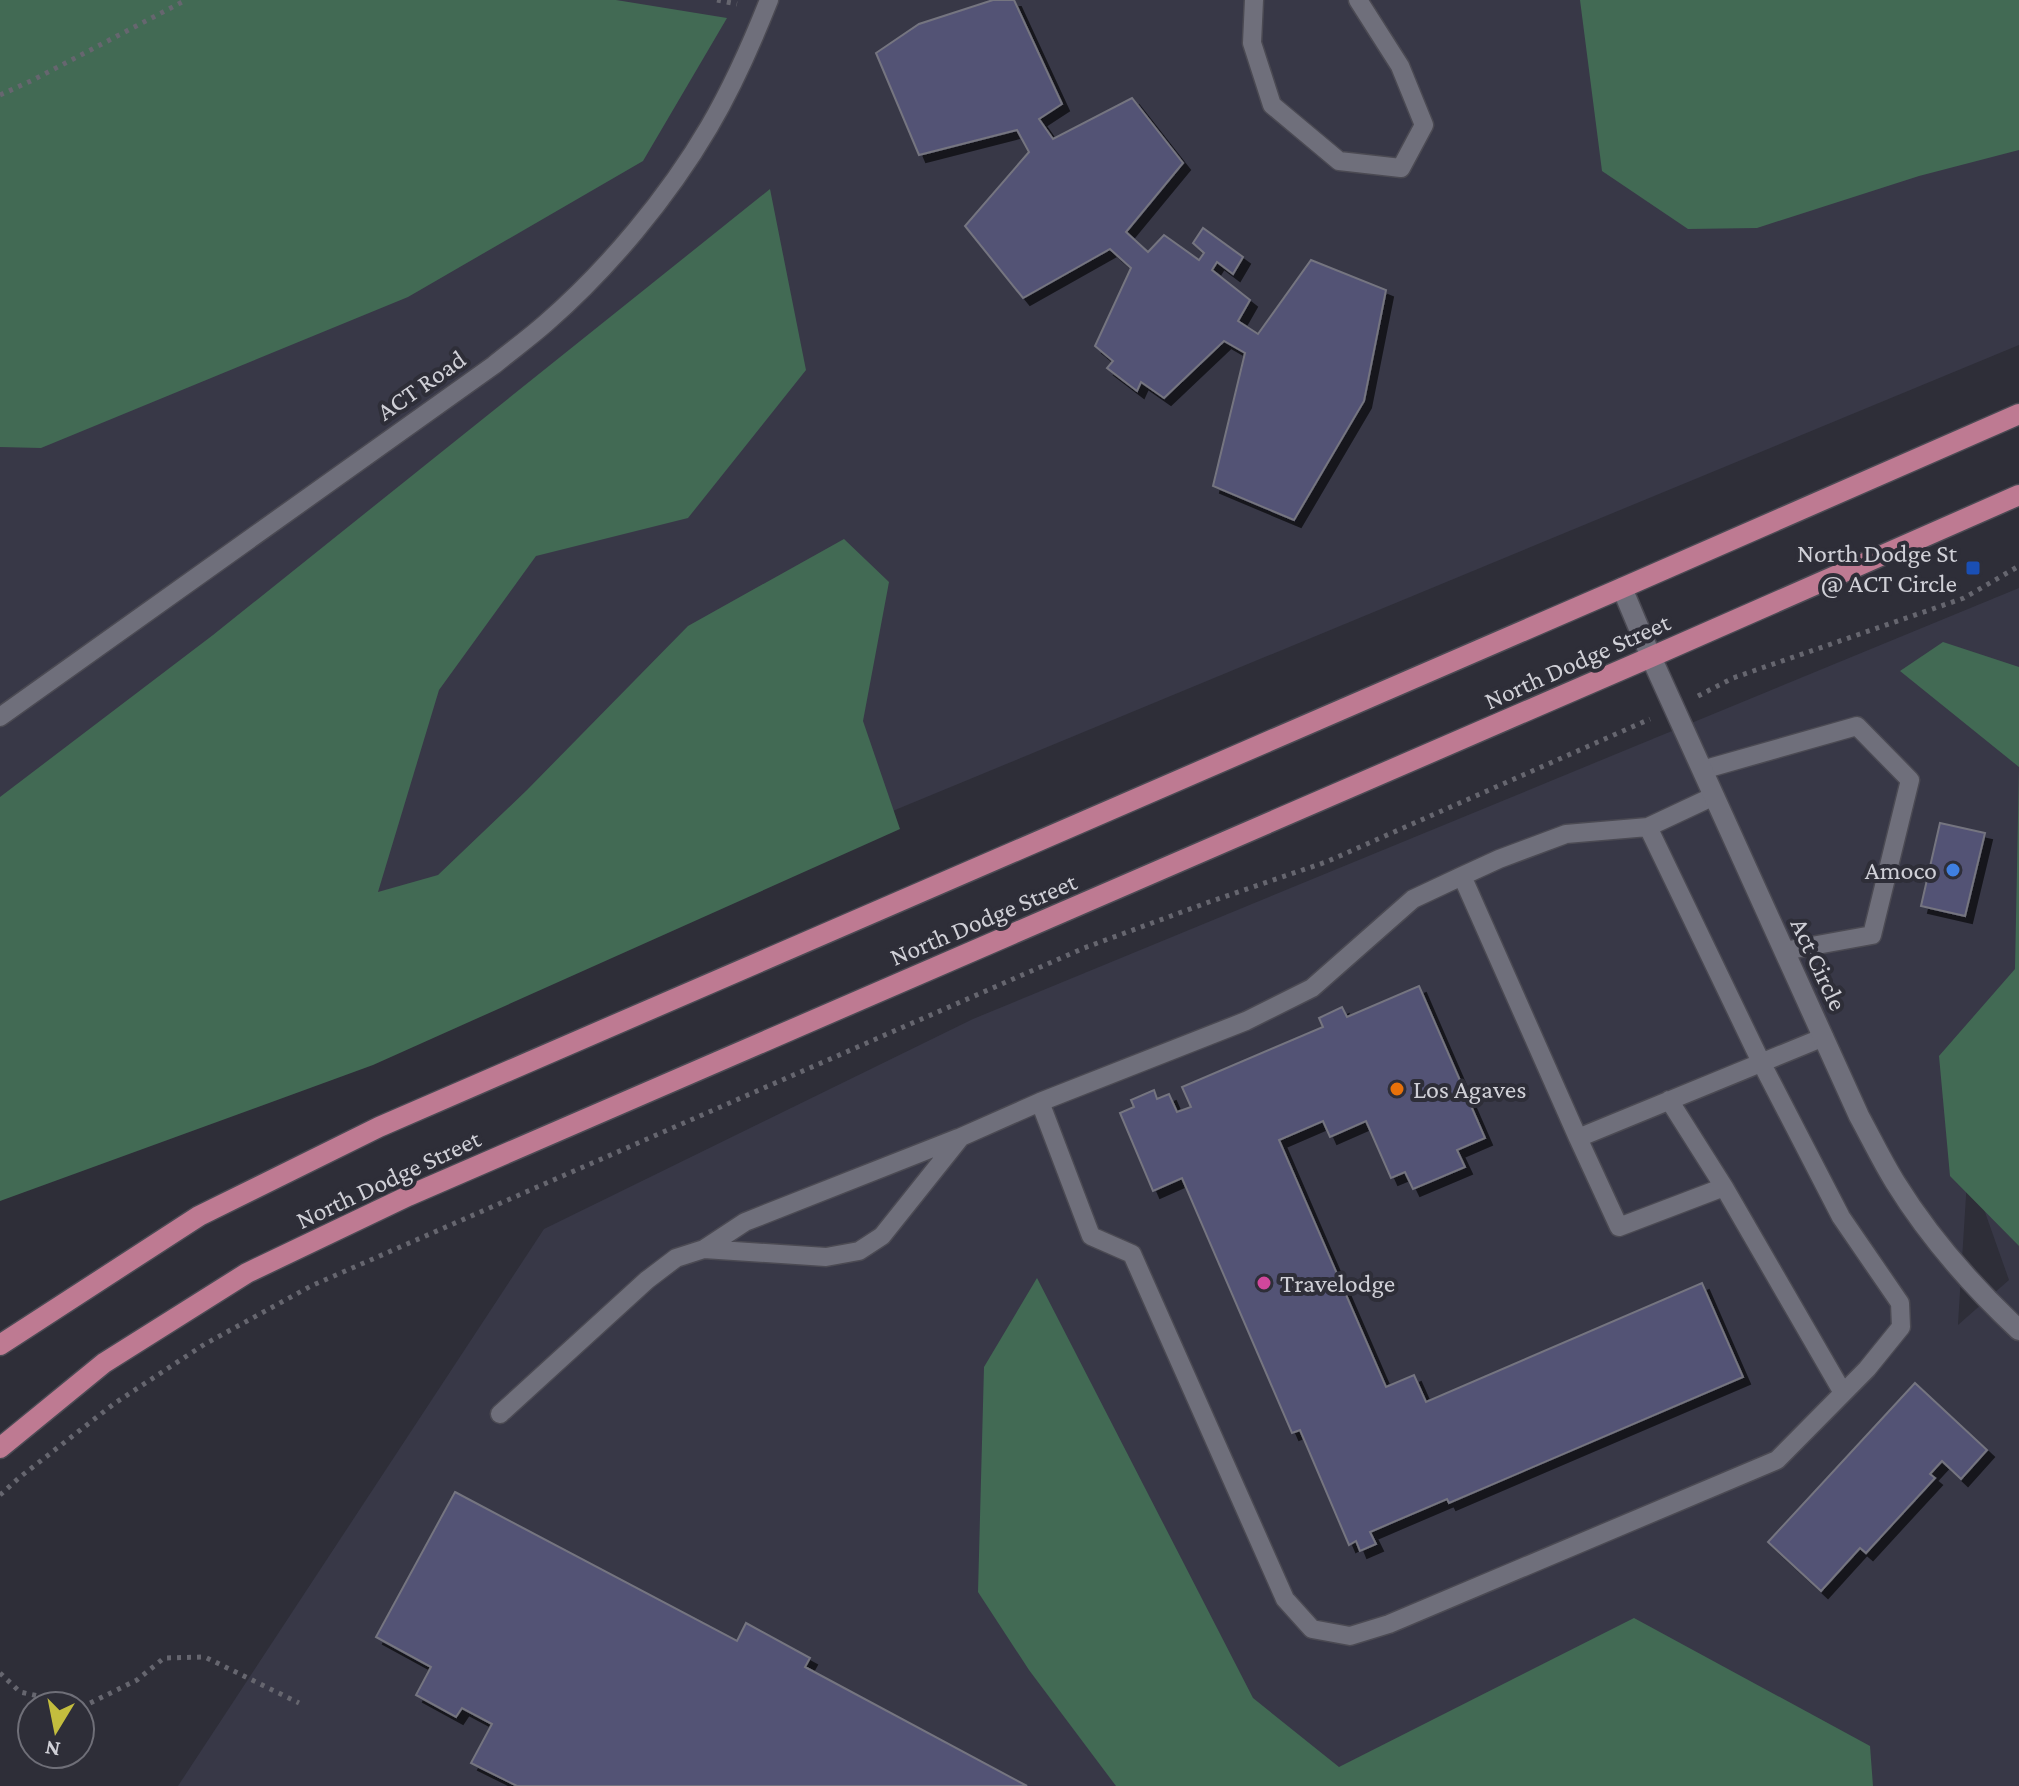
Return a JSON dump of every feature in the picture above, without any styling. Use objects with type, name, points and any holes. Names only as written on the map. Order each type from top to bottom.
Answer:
[{"type":"main road","name":"North Dodge Street","points":[[0,1345],[199,1216],[379,1127],[2019,414]]},
{"type":"main road","name":"North Dodge Street","points":[[0,1448],[104,1363],[247,1273],[408,1196],[2019,495]]},
{"type":"street","name":"Act Circle","points":[[1622,588],[1859,1116],[1896,1182],[1939,1245],[1989,1302],[2019,1330]]},
{"type":"lane","name":"ACT Road","points":[[0,717],[494,365],[547,322],[608,262],[662,197],[709,128],[748,53],[769,0]]},
{"type":"lane","points":[[1254,0],[1252,43],[1272,105],[1339,161],[1401,168],[1424,125],[1400,66],[1358,0]]},
{"type":"lane","points":[[1702,770],[1857,726],[1910,780],[1872,935],[1784,951]]},
{"type":"lane","points":[[500,1414],[647,1280],[676,1258],[704,1249],[745,1222],[1246,1021],[1312,988],[1413,899],[1499,859],[1566,834],[1648,827],[1714,796]]},
{"type":"lane","points":[[1040,1102],[1091,1236],[1132,1254],[1285,1599],[1312,1629],[1350,1636],[1389,1624],[1777,1460],[1867,1369],[1901,1327],[1900,1303],[1841,1217],[1761,1062],[1648,827]]},
{"type":"lane","points":[[1462,876],[1619,1227],[1724,1187]]},
{"type":"lane","points":[[1578,1138],[1824,1037]]},
{"type":"lane","points":[[1669,1100],[1724,1187],[1843,1393]]},
{"type":"lane","points":[[704,1249],[826,1257],[859,1251],[882,1236],[961,1137]]},
{"type":"path","points":[[0,95],[186,0]]},
{"type":"path","points":[[0,1495],[115,1403],[205,1344],[311,1286],[1084,948],[1326,862],[1674,708],[1733,678],[1964,598],[2019,566]]},
{"type":"path","points":[[0,1673],[20,1692],[84,1706],[137,1680],[164,1658],[205,1657],[299,1703]]},
{"type":"shaded area","points":[[0,0],[2019,0],[2019,345],[506,971],[0,1170]]},
{"type":"shaded area","points":[[2019,588],[2019,1786],[178,1786],[544,1229],[973,1019]],"holes":[[[1968,1164],[2009,1280],[1958,1325]]]},
{"type":"green space","points":[[0,0],[616,0],[727,18],[643,161],[408,297],[41,448],[0,447]]},
{"type":"green space","points":[[1580,0],[2019,0],[2019,150],[1919,176],[1757,228],[1688,229],[1602,171]]},
{"type":"green space","points":[[770,189],[806,370],[688,518],[536,556],[439,690],[378,892],[438,875],[527,790],[688,626],[844,539],[889,582],[863,721],[900,829],[373,1065],[0,1201],[0,797],[213,635]]},
{"type":"green space","points":[[1943,642],[2019,667],[2019,767],[1900,671]]},
{"type":"green space","points":[[2019,767],[2019,1246],[1950,1176],[1939,1056],[2015,969]]},
{"type":"green space","points":[[1037,1278],[1253,1698],[1339,1767],[1634,1618],[1870,1746],[1873,1786],[1116,1786],[1029,1670],[978,1592],[984,1367]]},
{"type":"building","points":[[993,0],[1014,0],[1062,104],[1039,119],[1053,139],[1132,98],[1183,163],[1126,232],[1148,252],[1164,235],[1199,260],[1204,253],[1193,243],[1203,228],[1243,257],[1233,274],[1217,262],[1212,270],[1250,300],[1238,321],[1258,334],[1311,260],[1386,290],[1364,401],[1294,520],[1213,486],[1245,353],[1224,341],[1164,398],[1141,382],[1137,391],[1107,368],[1113,361],[1095,346],[1131,268],[1110,249],[1023,298],[965,226],[1029,152],[1017,130],[919,155],[876,53],[919,24]]},
{"type":"building","name":"Amoco","points":[[1940,823],[1985,833],[1965,916],[1921,906]]},
{"type":"building","points":[[1419,986],[1485,1138],[1457,1150],[1465,1167],[1413,1189],[1405,1172],[1391,1178],[1366,1121],[1330,1137],[1323,1121],[1279,1140],[1386,1387],[1414,1375],[1426,1402],[1702,1283],[1743,1377],[1449,1503],[1447,1499],[1370,1532],[1376,1544],[1360,1551],[1356,1541],[1349,1545],[1300,1430],[1292,1433],[1182,1178],[1153,1191],[1120,1113],[1134,1107],[1131,1100],[1154,1090],[1157,1099],[1169,1094],[1177,1112],[1191,1107],[1182,1087],[1323,1027],[1319,1018],[1342,1007],[1347,1017]]},
{"type":"building","points":[[1915,1383],[1987,1450],[1961,1479],[1942,1461],[1930,1474],[1935,1478],[1866,1553],[1860,1548],[1821,1591],[1768,1542]]},
{"type":"building","points":[[455,1492],[737,1641],[746,1623],[810,1658],[805,1667],[1027,1786],[517,1786],[471,1763],[492,1724],[462,1708],[456,1717],[416,1695],[431,1667],[376,1637]]},
{"type":"place","name":"North Dodge St @ ACT Circle","points":[[1973,568]]},
{"type":"place","name":"Amoco","points":[[1953,870]]},
{"type":"place","name":"Los Agaves","points":[[1397,1089]]},
{"type":"place","name":"Travelodge","points":[[1264,1283]]}]
